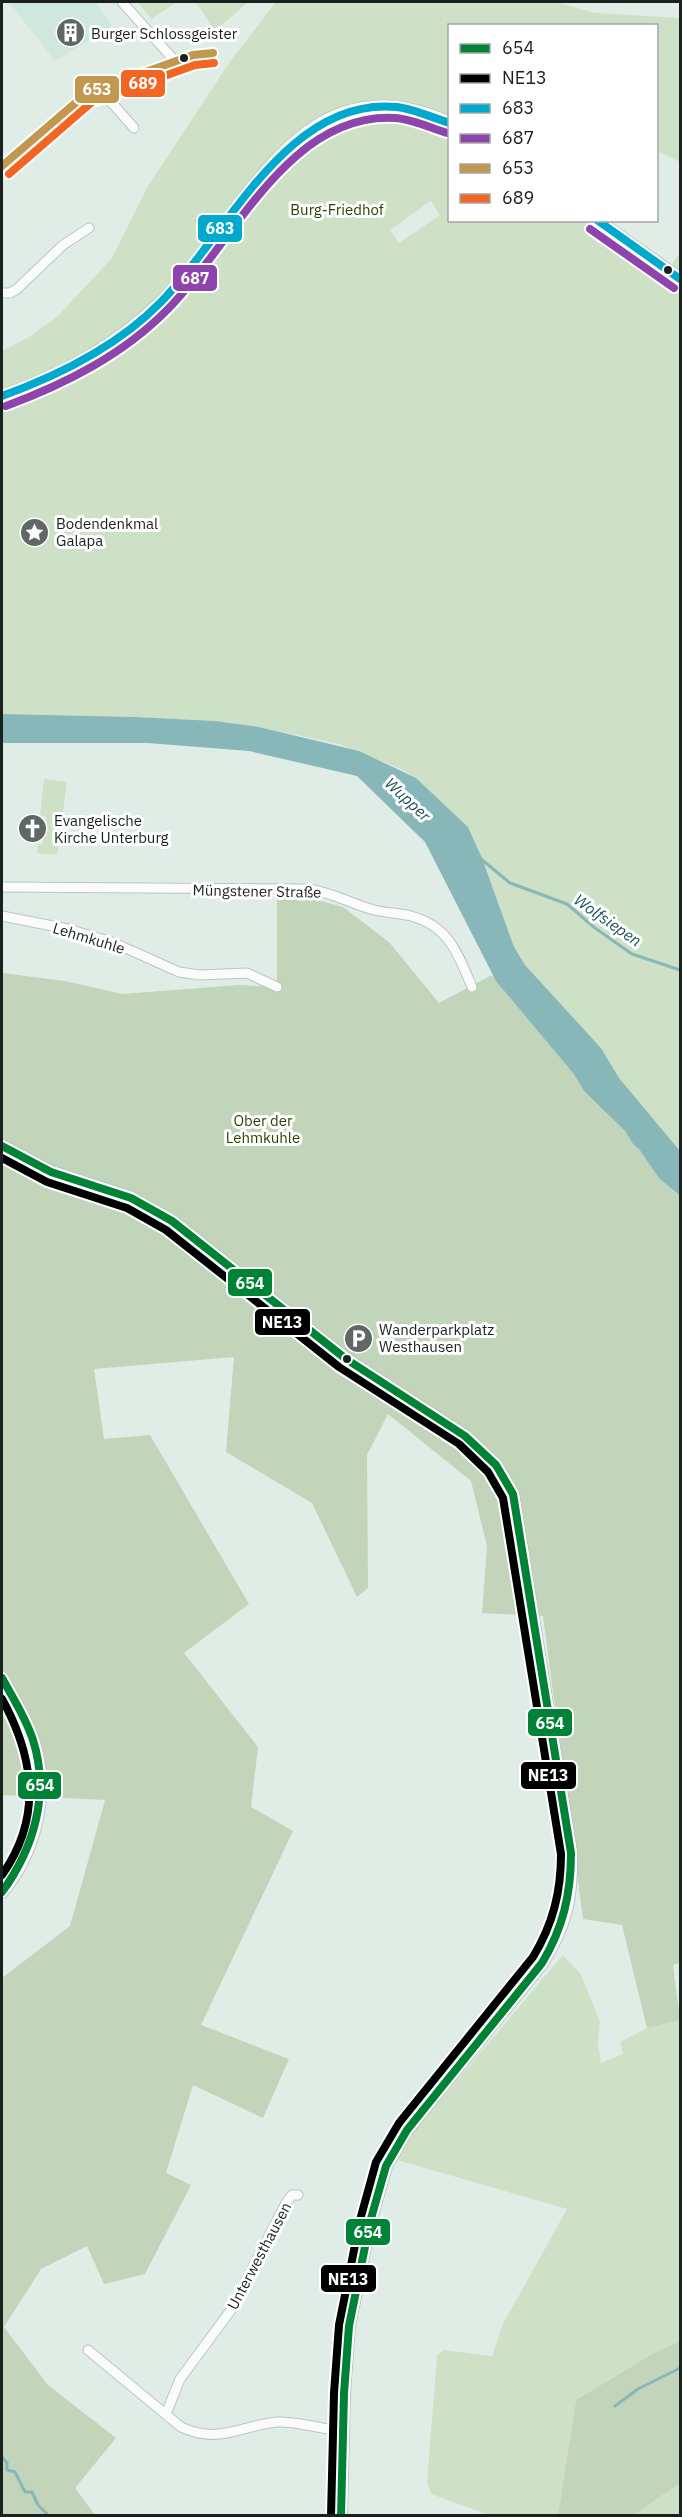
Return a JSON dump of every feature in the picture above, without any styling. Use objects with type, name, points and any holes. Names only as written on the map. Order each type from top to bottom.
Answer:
[{"type":"main road","points":[[2,396],[76,364],[107,346],[142,319],[186,276],[278,156],[311,128],[338,115],[368,109],[406,111],[448,122]]},
{"type":"main road","points":[[599,222],[681,279]]},
{"type":"main road","points":[[2,1146],[51,1172],[131,1198],[172,1221],[346,1359],[465,1436],[496,1466],[513,1494],[571,1853],[567,1910],[556,1938],[542,1962],[407,2130],[386,2166],[370,2222],[349,2326],[341,2516]]},
{"type":"main road","points":[[2,1678],[23,1716],[33,1741],[39,1763],[40,1796],[36,1824],[24,1859],[2,1892]]},
{"type":"street","points":[[122,2],[175,61]]},
{"type":"street","points":[[2,166],[76,100],[98,87],[193,55],[213,53]]},
{"type":"street","points":[[98,87],[134,128]]},
{"type":"street","points":[[2,293],[10,293],[17,289],[63,245],[88,228]]},
{"type":"street","name":"Müngstener Straße","points":[[2,887],[325,891],[374,910],[412,917],[437,927],[449,939],[472,987]]},
{"type":"street","name":"Lehmkuhle","points":[[2,916],[59,927],[112,942],[179,972],[200,975],[248,973],[277,987]]},
{"type":"street","name":"Unterwesthausen","points":[[166,2414],[180,2379],[231,2310],[286,2203],[292,2195],[298,2194]]},
{"type":"street","points":[[88,2350],[181,2427],[199,2434],[223,2434],[279,2422],[343,2432]]},
{"type":"shaded area","points":[[9,2],[95,2],[112,26],[55,61]]},
{"type":"green space","points":[[138,2],[177,2],[151,19]]},
{"type":"green space","points":[[196,2],[248,2],[215,31]]},
{"type":"green space","name":"Burg-Friedhof","points":[[276,2],[556,2],[595,13],[680,18],[680,162],[658,151],[658,24],[448,24],[448,222],[611,222],[672,264],[680,253],[680,1151],[619,1078],[601,1048],[525,965],[514,947],[482,858],[468,827],[416,778],[401,769],[339,744],[259,727],[215,721],[2,714],[2,351],[29,337],[58,316],[112,258],[148,186],[229,63]],"holes":[[[431,201],[440,215],[399,243],[390,230]]]},
{"type":"green space","points":[[44,779],[67,782],[57,855],[37,853],[38,844],[42,845],[46,817],[40,815]]},
{"type":"green space","name":"Ober der Lehmkuhle","points":[[277,899],[317,900],[343,907],[389,942],[439,1003],[492,975],[573,1073],[584,1091],[625,1131],[633,1144],[639,1148],[673,1191],[680,1196],[680,1963],[673,1965],[680,2020],[647,2028],[622,1925],[583,1919],[543,1616],[482,1613],[487,1546],[471,1481],[388,1414],[367,1455],[368,1588],[357,1597],[312,1503],[226,1452],[234,1357],[94,1369],[104,1439],[150,1435],[249,1604],[184,1653],[258,1747],[251,1807],[293,1831],[201,2025],[289,2059],[263,2118],[193,2085],[166,2173],[191,2185],[145,2274],[104,2284],[87,2246],[41,2269],[4,2327],[48,2385],[116,2438],[75,2488],[95,2515],[2,2516],[2,1978],[70,1926],[105,1800],[2,1795],[2,973],[65,981],[122,994],[239,985],[277,987]]},
{"type":"green space","points":[[563,1955],[580,1973],[600,2021],[598,2043],[601,2063],[623,2054],[620,2042],[647,2028],[680,2020],[680,2341],[654,2353],[576,2400],[558,2515],[489,2515],[431,2494],[427,2482],[437,2356],[443,2350],[492,2356],[503,2324],[567,2209],[397,2160],[416,2129]]},
{"type":"green space","points":[[680,2341],[680,2483],[634,2515],[558,2515],[576,2400],[654,2353]]},
{"type":"green space","points":[[680,2483],[680,2515],[634,2515]]},
{"type":"water","name":"Wupper","points":[[2,714],[215,721],[259,727],[359,751],[416,778],[468,827],[482,858],[514,947],[525,965],[601,1048],[619,1078],[680,1151],[680,1196],[659,1178],[625,1131],[584,1091],[573,1073],[496,981],[425,842],[357,776],[249,751],[148,743],[2,743]]},
{"type":"waterway","name":"Wolfsiepen","points":[[481,859],[510,883],[567,904],[595,928],[632,954],[680,970]]},
{"type":"waterway","points":[[615,2406],[638,2389],[680,2368]]},
{"type":"waterway","points":[[2,2457],[7,2463],[7,2470],[15,2472],[25,2492],[32,2492],[38,2505],[49,2516]]},
{"type":"transit line","name":"653","points":[[2,166],[87,93],[193,55],[213,53]]},
{"type":"transit line","name":"689","points":[[9,174],[92,102],[195,65],[214,63]]},
{"type":"transit line","name":"683","points":[[2,396],[45,379],[87,358],[144,318],[186,274],[263,175],[291,146],[323,123],[358,109],[397,107],[448,122]]},
{"type":"transit line","name":"687","points":[[6,406],[71,378],[113,354],[151,325],[192,282],[266,187],[293,159],[324,136],[357,122],[395,118],[447,133]]},
{"type":"transit line","name":"683","points":[[600,222],[680,279]]},
{"type":"transit line","name":"687","points":[[590,229],[674,288]]},
{"type":"transit line","name":"654","points":[[2,1146],[51,1172],[131,1198],[172,1221],[346,1359],[465,1436],[496,1465],[513,1494],[571,1853],[567,1897],[560,1924],[542,1963],[407,2130],[386,2166],[370,2222],[349,2326],[344,2393],[341,2516]]},
{"type":"transit line","name":"NE13","points":[[2,1158],[47,1182],[127,1208],[166,1230],[339,1367],[459,1444],[488,1472],[503,1498],[561,1854],[557,1895],[551,1920],[533,1957],[399,2123],[376,2162],[360,2220],[339,2325],[334,2393],[331,2516]]},
{"type":"transit line","name":"654","points":[[2,1678],[33,1740],[40,1780],[36,1820],[30,1839],[23,1857],[2,1892]]},
{"type":"transit line","name":"NE13","points":[[2,1699],[21,1743],[27,1765],[29,1787],[24,1831],[2,1875]]},
{"type":"place","name":"Burger Schlossgeister","points":[[70,33]]},
{"type":"place","name":"Bodendenkmal Galapa","points":[[35,532]]},
{"type":"place","name":"Evangelische Kirche Unterburg","points":[[33,829]]},
{"type":"place","name":"Wanderparkplatz Westhausen","points":[[358,1338]]}]
